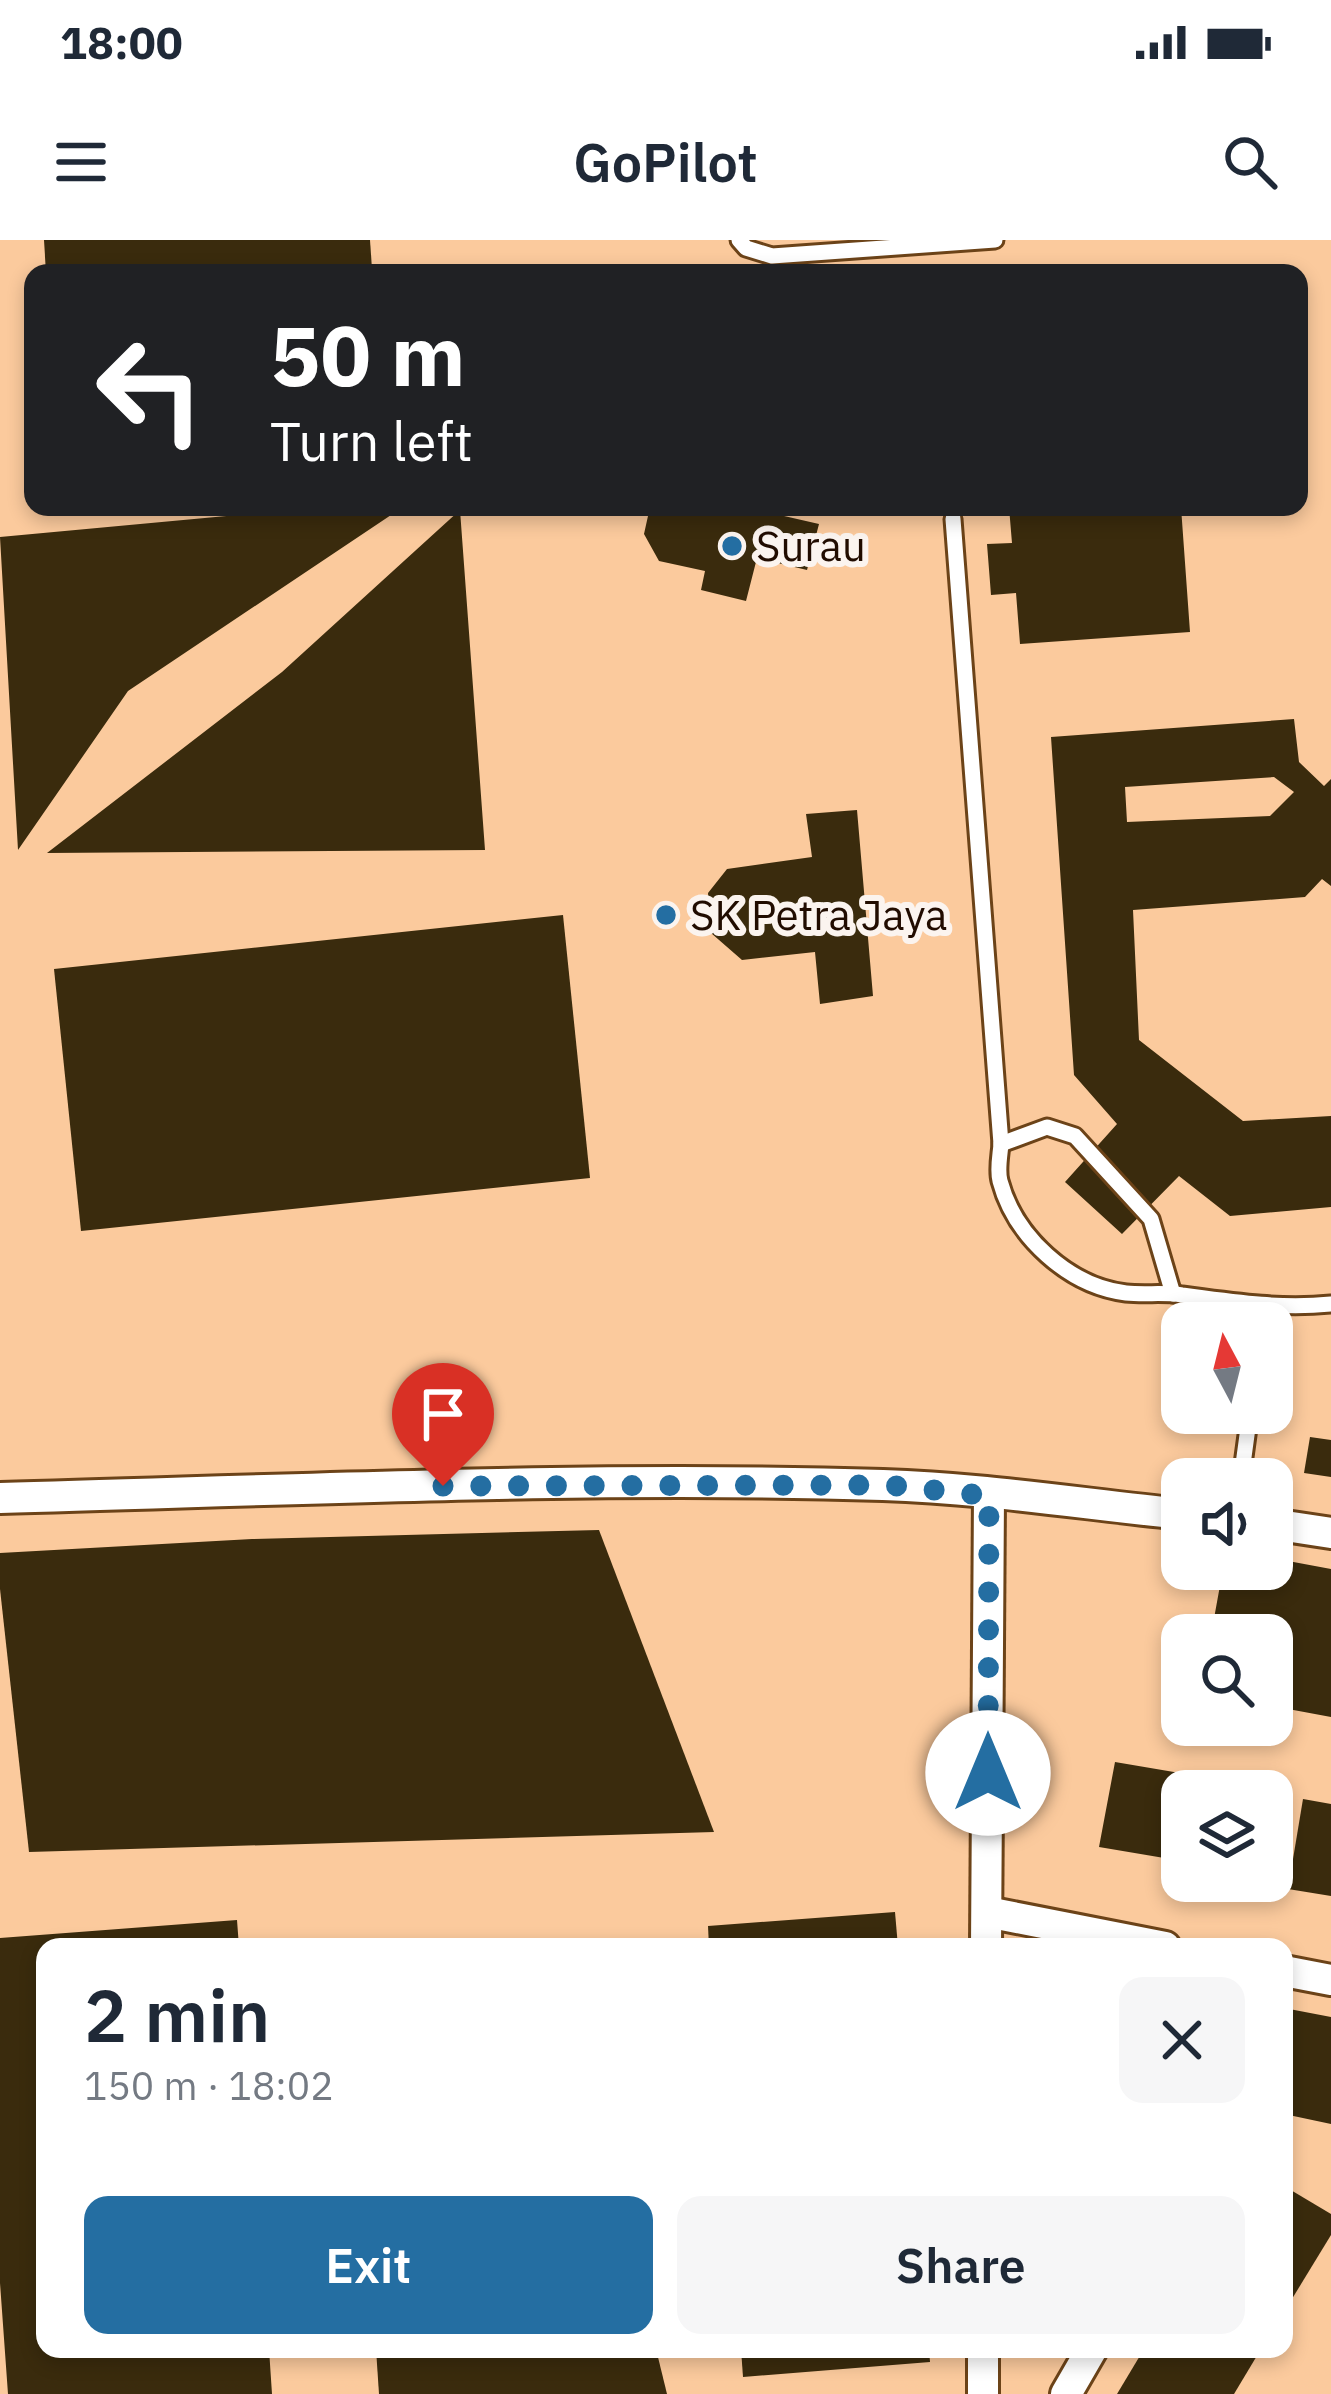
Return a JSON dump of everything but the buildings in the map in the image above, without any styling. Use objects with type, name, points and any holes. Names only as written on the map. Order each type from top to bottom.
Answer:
[{"type":"street","points":[[0,1498],[751,1483],[888,1485],[1161,1512]]},
{"type":"street","points":[[986,1938],[989,1496]]},
{"type":"street","points":[[1293,1527],[1331,1533]]},
{"type":"street","points":[[987,1912],[1119,1938]]},
{"type":"street","points":[[1293,1973],[1331,1980]]},
{"type":"street","points":[[983,2358],[983,2394]]},
{"type":"street","points":[[1066,2394],[1087,2358]]},
{"type":"lane","points":[[740,240],[746,248],[772,256],[995,240]]},
{"type":"lane","points":[[953,518],[1001,1144],[999,1177],[1013,1214],[1041,1249],[1078,1280],[1124,1293],[1230,1302]]},
{"type":"lane","points":[[1001,1144],[1047,1127],[1075,1136],[1150,1219],[1173,1294]]},
{"type":"lane","points":[[1293,1308],[1331,1304]]},
{"type":"place","name":"Surau","points":[[732,546]]},
{"type":"place","name":"SK Petra Jaya","points":[[666,915]]},
{"type":"route","points":[[443,1486],[888,1485],[989,1496],[988,1773]]}]
